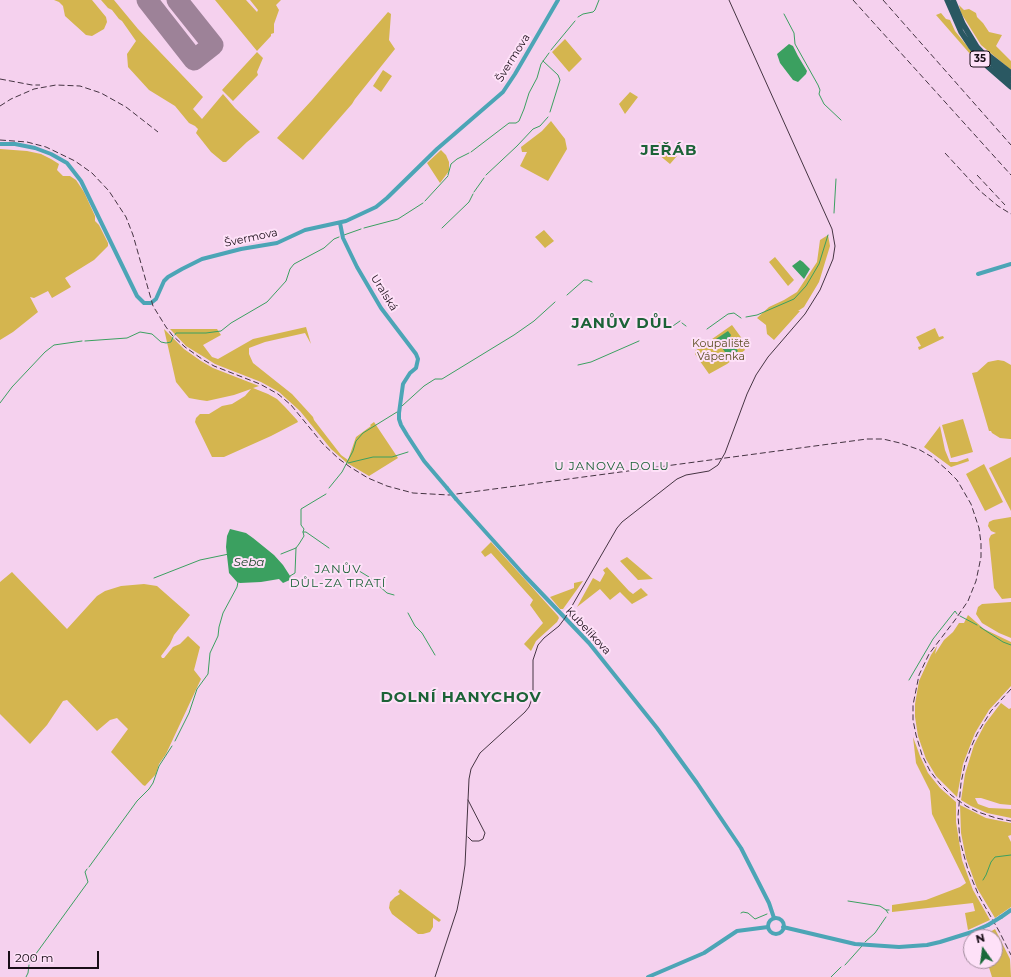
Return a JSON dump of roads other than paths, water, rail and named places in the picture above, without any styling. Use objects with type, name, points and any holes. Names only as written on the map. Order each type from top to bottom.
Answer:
[{"type":"highway","name":"35","points":[[947,0],[961,32],[971,47],[988,67],[1011,87]]},
{"type":"highway","name":"35","points":[[953,0],[967,31],[987,58],[1011,80]]},
{"type":"highway","points":[[967,31],[989,56],[1011,74]]},
{"type":"street","name":"Švermova","points":[[0,144],[15,144],[35,148],[67,163],[81,181],[137,296],[144,303],[151,303],[156,299],[164,281],[168,277],[202,259],[241,249],[277,243],[305,230],[340,223],[368,211],[387,198],[442,145],[496,99],[515,74],[558,0]]},
{"type":"street","name":"Uralská","points":[[340,223],[343,238],[357,267],[381,308],[416,354],[418,359],[416,368]]},
{"type":"street","points":[[978,274],[1011,264]]},
{"type":"street","name":"Kubelíkova","points":[[416,368],[410,373],[404,384],[399,419],[404,430],[424,461],[528,580],[589,644],[657,728],[698,783],[741,848],[769,903],[774,918]]},
{"type":"street","points":[[783,927],[867,946],[899,947],[927,945],[956,938],[988,925],[1011,910]]},
{"type":"street","points":[[774,918],[778,918],[782,921],[783,927],[781,932],[775,933],[771,932],[768,927],[769,922],[774,918]]},
{"type":"street","points":[[648,977],[704,953],[737,931],[768,927]]},
{"type":"water","points":[[789,44],[793,46],[807,71],[798,82],[793,80],[780,63],[777,54]]},
{"type":"water","points":[[800,260],[810,269],[804,279],[792,266]]},
{"type":"water","points":[[728,331],[731,335],[729,339],[738,351],[729,358],[716,339]]},
{"type":"water","name":"Seba","points":[[230,529],[246,533],[253,538],[274,555],[292,579],[283,583],[279,579],[261,582],[237,582],[229,573],[226,547],[227,536]]},
{"type":"waterway","points":[[578,17],[583,14],[593,12],[599,0]]},
{"type":"waterway","points":[[784,14],[794,33],[795,44],[818,85],[820,90],[819,94],[824,104],[841,120]]},
{"type":"waterway","points":[[551,50],[575,21]]},
{"type":"waterway","points":[[471,152],[509,123],[516,123],[519,121],[529,93],[537,78],[541,64],[549,53]]},
{"type":"waterway","points":[[543,61],[558,75],[560,80],[550,112]]},
{"type":"waterway","points":[[486,175],[533,129],[540,126],[548,117]]},
{"type":"waterway","points":[[448,175],[451,164],[469,153]]},
{"type":"waterway","points":[[425,201],[448,176]]},
{"type":"waterway","points":[[474,192],[484,178]]},
{"type":"waterway","points":[[834,213],[836,179]]},
{"type":"waterway","points":[[442,228],[469,202],[473,194]]},
{"type":"waterway","points":[[364,228],[398,219],[423,203]]},
{"type":"waterway","points":[[344,235],[361,229]]},
{"type":"waterway","points":[[746,317],[757,315],[794,299],[806,286],[819,264],[828,235]]},
{"type":"waterway","points":[[175,335],[176,333],[206,333],[221,331],[231,323],[267,302],[286,281],[290,269],[294,264],[324,248],[334,239],[339,237]]},
{"type":"waterway","points":[[567,295],[584,280],[592,282]]},
{"type":"waterway","points":[[402,406],[424,386],[435,379],[442,379],[514,335],[534,321],[555,302]]},
{"type":"waterway","points":[[707,329],[728,314],[734,313],[741,318]]},
{"type":"waterway","points":[[670,328],[680,321]]},
{"type":"waterway","points":[[682,323],[686,326]]},
{"type":"waterway","points":[[85,341],[127,338],[140,332],[152,334],[161,342],[166,343],[171,342],[173,337]]},
{"type":"waterway","points":[[0,403],[12,387],[45,352],[54,345],[82,341]]},
{"type":"waterway","points":[[578,365],[591,362],[639,341]]},
{"type":"waterway","points":[[329,488],[342,472],[353,451],[356,441],[363,433],[397,412]]},
{"type":"waterway","points":[[348,463],[373,457],[392,457],[408,452]]},
{"type":"waterway","points":[[281,554],[296,548],[304,536],[304,529],[301,525],[301,509],[326,494]]},
{"type":"waterway","points":[[303,532],[306,532],[329,548]]},
{"type":"waterway","points":[[290,576],[295,573],[296,548]]},
{"type":"waterway","points":[[154,578],[200,560],[229,554]]},
{"type":"waterway","points":[[351,566],[369,577],[387,593],[394,595]]},
{"type":"waterway","points":[[175,741],[189,713],[197,689],[208,674],[210,653],[218,636],[223,613],[237,587],[238,582]]},
{"type":"waterway","points":[[909,680],[933,639],[955,611],[957,614]]},
{"type":"waterway","points":[[408,613],[435,655]]},
{"type":"waterway","points":[[960,616],[977,625]]},
{"type":"waterway","points":[[980,627],[1003,642],[1011,645]]},
{"type":"waterway","points":[[89,867],[137,801],[149,789],[153,783],[159,766],[172,746]]},
{"type":"waterway","points":[[983,880],[991,862],[995,857],[1011,855]]},
{"type":"waterway","points":[[30,962],[88,882],[85,872],[87,869]]},
{"type":"waterway","points":[[848,901],[880,906],[886,910]]},
{"type":"waterway","points":[[888,913],[886,910],[889,910]]},
{"type":"waterway","points":[[741,913],[748,913],[755,919],[767,914]]},
{"type":"waterway","points":[[865,942],[875,933],[886,917]]},
{"type":"waterway","points":[[845,965],[862,946]]},
{"type":"waterway","points":[[26,977],[29,965]]},
{"type":"waterway","points":[[831,977],[841,967]]},
{"type":"tram line","points":[[435,977],[457,910],[462,885],[465,865],[469,779],[471,769],[480,753],[529,707],[533,696],[533,660],[538,645],[559,626],[565,618],[617,528],[622,522],[677,479],[686,475],[709,471],[718,465],[725,453],[747,394],[756,375],[768,357],[805,314],[820,290],[833,259],[835,246],[832,229],[729,0]]},
{"type":"tram line","points":[[468,800],[485,833],[483,839],[479,841],[472,841],[468,837]]},
{"type":"railway","points":[[853,0],[1011,175]]},
{"type":"railway","points":[[883,0],[1011,145]]},
{"type":"railway","points":[[0,79],[40,85]]},
{"type":"railway","points":[[0,106],[11,99],[34,89],[56,85],[80,86],[101,93],[126,107],[158,132]]},
{"type":"railway","points":[[0,140],[27,142],[46,147],[75,161],[92,173],[109,191],[126,217],[133,235],[153,306],[172,335],[185,347],[214,366],[260,384],[278,394],[291,405],[323,444],[339,459],[368,478],[387,486],[413,493],[449,495],[867,439],[883,439],[900,443],[920,450],[932,457],[957,480],[971,504],[979,528],[981,557],[976,581],[968,601],[929,654],[919,675],[913,705],[913,720],[916,735],[922,755],[930,771],[951,795],[966,806],[978,812],[1011,821]]},
{"type":"railway","points":[[945,153],[980,191],[998,206],[1011,214]]},
{"type":"railway","points":[[977,175],[1005,205]]},
{"type":"railway","points":[[1011,689],[991,711],[972,745],[965,764],[961,783],[958,816],[960,841],[968,870],[979,896],[1011,955]]},
{"type":"district","name":"JEŘÁB","points":[[669,151]]},
{"type":"district","name":"JANŮV DŮL","points":[[622,324]]},
{"type":"district","name":"U JANOVA DOLU","points":[[612,466]]},
{"type":"district","name":"JANŮV DŮL-ZA TRATÍ","points":[[338,576]]},
{"type":"district","name":"DOLNÍ HANYCHOV","points":[[461,698]]},
{"type":"park label","name":"Koupaliště Vápenka","points":[[721,350]]}]
